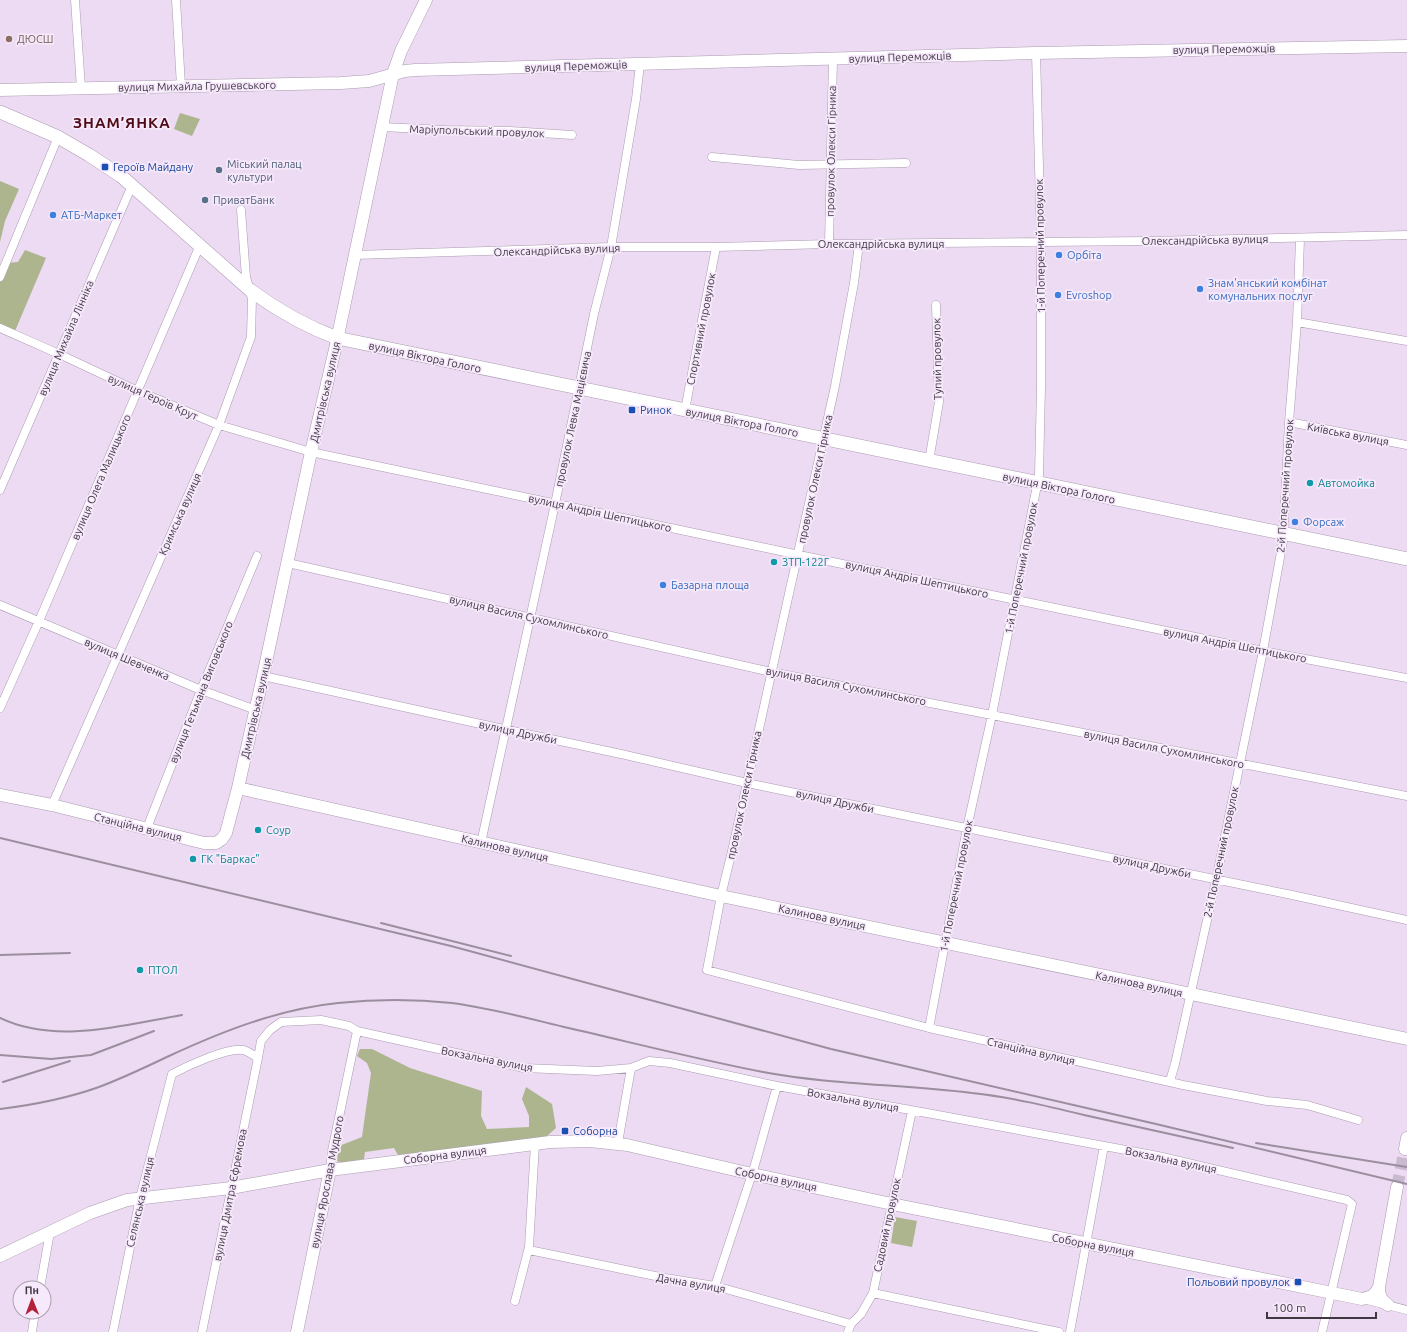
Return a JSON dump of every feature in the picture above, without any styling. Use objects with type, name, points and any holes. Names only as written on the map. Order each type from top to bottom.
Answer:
[{"type":"main road","name":"вулиця Віктора Голого","points":[[0,112],[58,137],[89,155],[133,186],[250,290],[291,317],[311,328],[337,338],[1407,559]]},
{"type":"street","points":[[75,0],[81,88]]},
{"type":"street","points":[[176,0],[181,86]]},
{"type":"street","name":"Дмитрівська вулиця","points":[[238,788],[264,676],[311,452],[394,74],[402,51],[426,0]]},
{"type":"street","name":"вулиця Переможців","points":[[394,74],[415,70],[1036,53],[1407,46]]},
{"type":"street","name":"1-й Поперечний провулок","points":[[929,1028],[967,828],[992,715],[1040,475],[1041,242],[1036,53]]},
{"type":"street","name":"провулок Олекси Гірника","points":[[829,244],[833,59]]},
{"type":"street","name":"провулок Левка Мацієвича","points":[[481,843],[555,504],[594,314],[611,247],[636,99],[640,64]]},
{"type":"street","name":"вулиця Михайла Грушевського","points":[[0,90],[341,83],[382,79],[394,74]]},
{"type":"street","name":"Маріупольський провулок","points":[[382,127],[445,130],[510,130],[572,135]]},
{"type":"street","points":[[0,277],[58,137]]},
{"type":"street","points":[[712,157],[799,165],[906,164]]},
{"type":"street","name":"вулиця Михайла Лінніка","points":[[0,490],[133,186]]},
{"type":"street","name":"Кримська вулиця","points":[[52,806],[218,425],[252,337],[252,299],[246,277],[241,210]]},
{"type":"street","name":"Олександрійська вулиця","points":[[354,255],[611,247],[716,247],[829,244],[1300,239],[1407,235]]},
{"type":"street","name":"2-й Поперечний провулок","points":[[1170,1081],[1216,880],[1263,651],[1284,534],[1300,239]]},
{"type":"street","name":"провулок Олекси Гірника","points":[[707,970],[721,896],[771,672],[799,555],[835,386],[854,283],[859,244]]},
{"type":"street","name":"вулиця Олега Малицького","points":[[0,708],[39,621],[200,245]]},
{"type":"street","name":"Спортивний провулок","points":[[685,410],[716,247]]},
{"type":"street","name":"Тупий провулок","points":[[929,461],[939,402],[936,305]]},
{"type":"street","points":[[1296,322],[1407,341]]},
{"type":"street","name":"вулиця Героїв Крут","points":[[0,328],[218,425],[311,452]]},
{"type":"street","name":"Київська вулиця","points":[[1289,422],[1407,445]]},
{"type":"street","name":"вулиця Андрія Шептицького","points":[[311,452],[1263,651],[1407,678]]},
{"type":"street","name":"вулиця Гетьмана Виговського","points":[[147,828],[201,690],[256,556]]},
{"type":"street","name":"вулиця Василя Сухомлинського","points":[[288,563],[771,672],[1407,796]]},
{"type":"street","name":"вулиця Шевченка","points":[[0,605],[201,690],[256,710]]},
{"type":"street","name":"вулиця Дружби","points":[[264,676],[747,783],[1407,920]]},
{"type":"street","name":"Станційна вулиця","points":[[0,795],[147,828],[204,843],[216,843],[222,839],[226,833],[238,788]]},
{"type":"street","name":"Калинова вулиця","points":[[238,788],[721,896],[945,942],[1190,995],[1407,1039]]},
{"type":"street","name":"Станційна вулиця","points":[[707,970],[929,1028],[1267,1101],[1307,1105],[1358,1120]]},
{"type":"street","name":"Вокзальна вулиця","points":[[258,1058],[261,1041],[270,1030],[282,1022],[321,1020],[349,1026],[358,1031],[524,1068],[597,1071],[631,1068],[649,1061],[670,1063],[777,1086],[1158,1156],[1347,1200],[1352,1204],[1332,1293]]},
{"type":"street","name":"вулиця Ярослава Мудрого","points":[[297,1332],[330,1170],[332,1151],[358,1031]]},
{"type":"street","name":"Селянська вулиця","points":[[113,1332],[140,1198],[172,1074],[187,1066],[227,1051],[243,1050],[258,1058]]},
{"type":"street","name":"вулиця Дмитра Єфремова","points":[[202,1332],[258,1058]]},
{"type":"street","points":[[618,1143],[631,1068]]},
{"type":"street","points":[[716,1286],[752,1174],[777,1086]]},
{"type":"street","name":"Садовий провулок","points":[[850,1328],[861,1314],[872,1293],[912,1111]]},
{"type":"street","name":"Соборна вулиця","points":[[0,1256],[105,1207],[127,1200],[231,1188],[330,1170],[578,1140],[618,1143],[892,1204],[1362,1299],[1407,1310]]},
{"type":"street","points":[[516,1301],[529,1250],[535,1144]]},
{"type":"street","points":[[1070,1332],[1104,1146]]},
{"type":"street","points":[[1388,1305],[1381,1300],[1379,1287],[1397,1187]]},
{"type":"street","points":[[41,1280],[50,1232]]},
{"type":"street","name":"Дачна вулиця","points":[[529,1250],[665,1278],[716,1286],[850,1328]]},
{"type":"street","points":[[1362,1299],[1376,1294],[1379,1287]]},
{"type":"street","points":[[872,1293],[1060,1332]]},
{"type":"street","points":[[1322,1332],[1332,1293]]},
{"type":"street","points":[[32,1332],[34,1320]]},
{"type":"green space","points":[[180,113],[200,119],[192,136],[174,129]]},
{"type":"green space","points":[[0,181],[19,189],[5,221],[0,242]]},
{"type":"green space","points":[[25,250],[46,258],[15,331],[0,325],[0,281],[8,263],[18,262]]},
{"type":"green space","points":[[360,1049],[372,1049],[410,1068],[482,1091],[481,1116],[487,1129],[529,1127],[529,1116],[522,1099],[526,1087],[552,1104],[556,1128],[547,1136],[528,1140],[398,1155],[394,1148],[365,1152],[364,1159],[343,1163],[337,1161],[339,1146],[362,1137],[371,1073],[367,1063],[357,1056]]},
{"type":"green space","points":[[895,1217],[917,1221],[912,1247],[891,1243]]},
{"type":"tunnel","points":[[1397,1187],[1405,1149]]},
{"type":"railway","points":[[0,838],[451,946],[831,1049],[1407,1184]]},
{"type":"railway","points":[[381,923],[511,956]]},
{"type":"railway","points":[[0,955],[70,953]]},
{"type":"railway","points":[[0,1109],[50,1101],[99,1087],[210,1038],[252,1022],[294,1010],[338,1003],[409,1000],[452,1003],[480,1008],[713,1062],[763,1072],[815,1080],[946,1090],[1014,1099],[1233,1148]]},
{"type":"railway","points":[[0,1018],[22,1026],[67,1032],[114,1027],[182,1015]]},
{"type":"railway","points":[[0,1055],[51,1059],[91,1055],[154,1031]]},
{"type":"railway","points":[[3,1082],[70,1061]]},
{"type":"railway","points":[[1256,1143],[1407,1167]]},
{"type":"place","name":"ДЮСШ","points":[[9,39]]},
{"type":"place","name":"Героїв Майдану","points":[[105,167]]},
{"type":"place","name":"Міський палац культури","points":[[219,170]]},
{"type":"place","name":"ПриватБанк","points":[[205,200]]},
{"type":"place","name":"АТБ-Маркет","points":[[53,215]]},
{"type":"place","name":"Орбіта","points":[[1059,255]]},
{"type":"place","name":"Знам'янський комбінат комунальних послуг","points":[[1200,289]]},
{"type":"place","name":"Evroshop","points":[[1058,295]]},
{"type":"place","name":"Ринок","points":[[632,410]]},
{"type":"place","name":"Автомойка","points":[[1310,483]]},
{"type":"place","name":"Форсаж","points":[[1295,522]]},
{"type":"place","name":"ЗТП-122Г","points":[[774,562]]},
{"type":"place","name":"Базарна площа","points":[[663,585]]},
{"type":"place","name":"Соур","points":[[258,830]]},
{"type":"place","name":"ГК \"Баркас\"","points":[[193,859]]},
{"type":"place","name":"ПТОЛ","points":[[140,970]]},
{"type":"place","name":"Соборна","points":[[565,1131]]},
{"type":"place","name":"Польовий провулок","points":[[1298,1282]]},
{"type":"district","name":"ЗНАМ’ЯНКА","points":[[122,123]]}]
